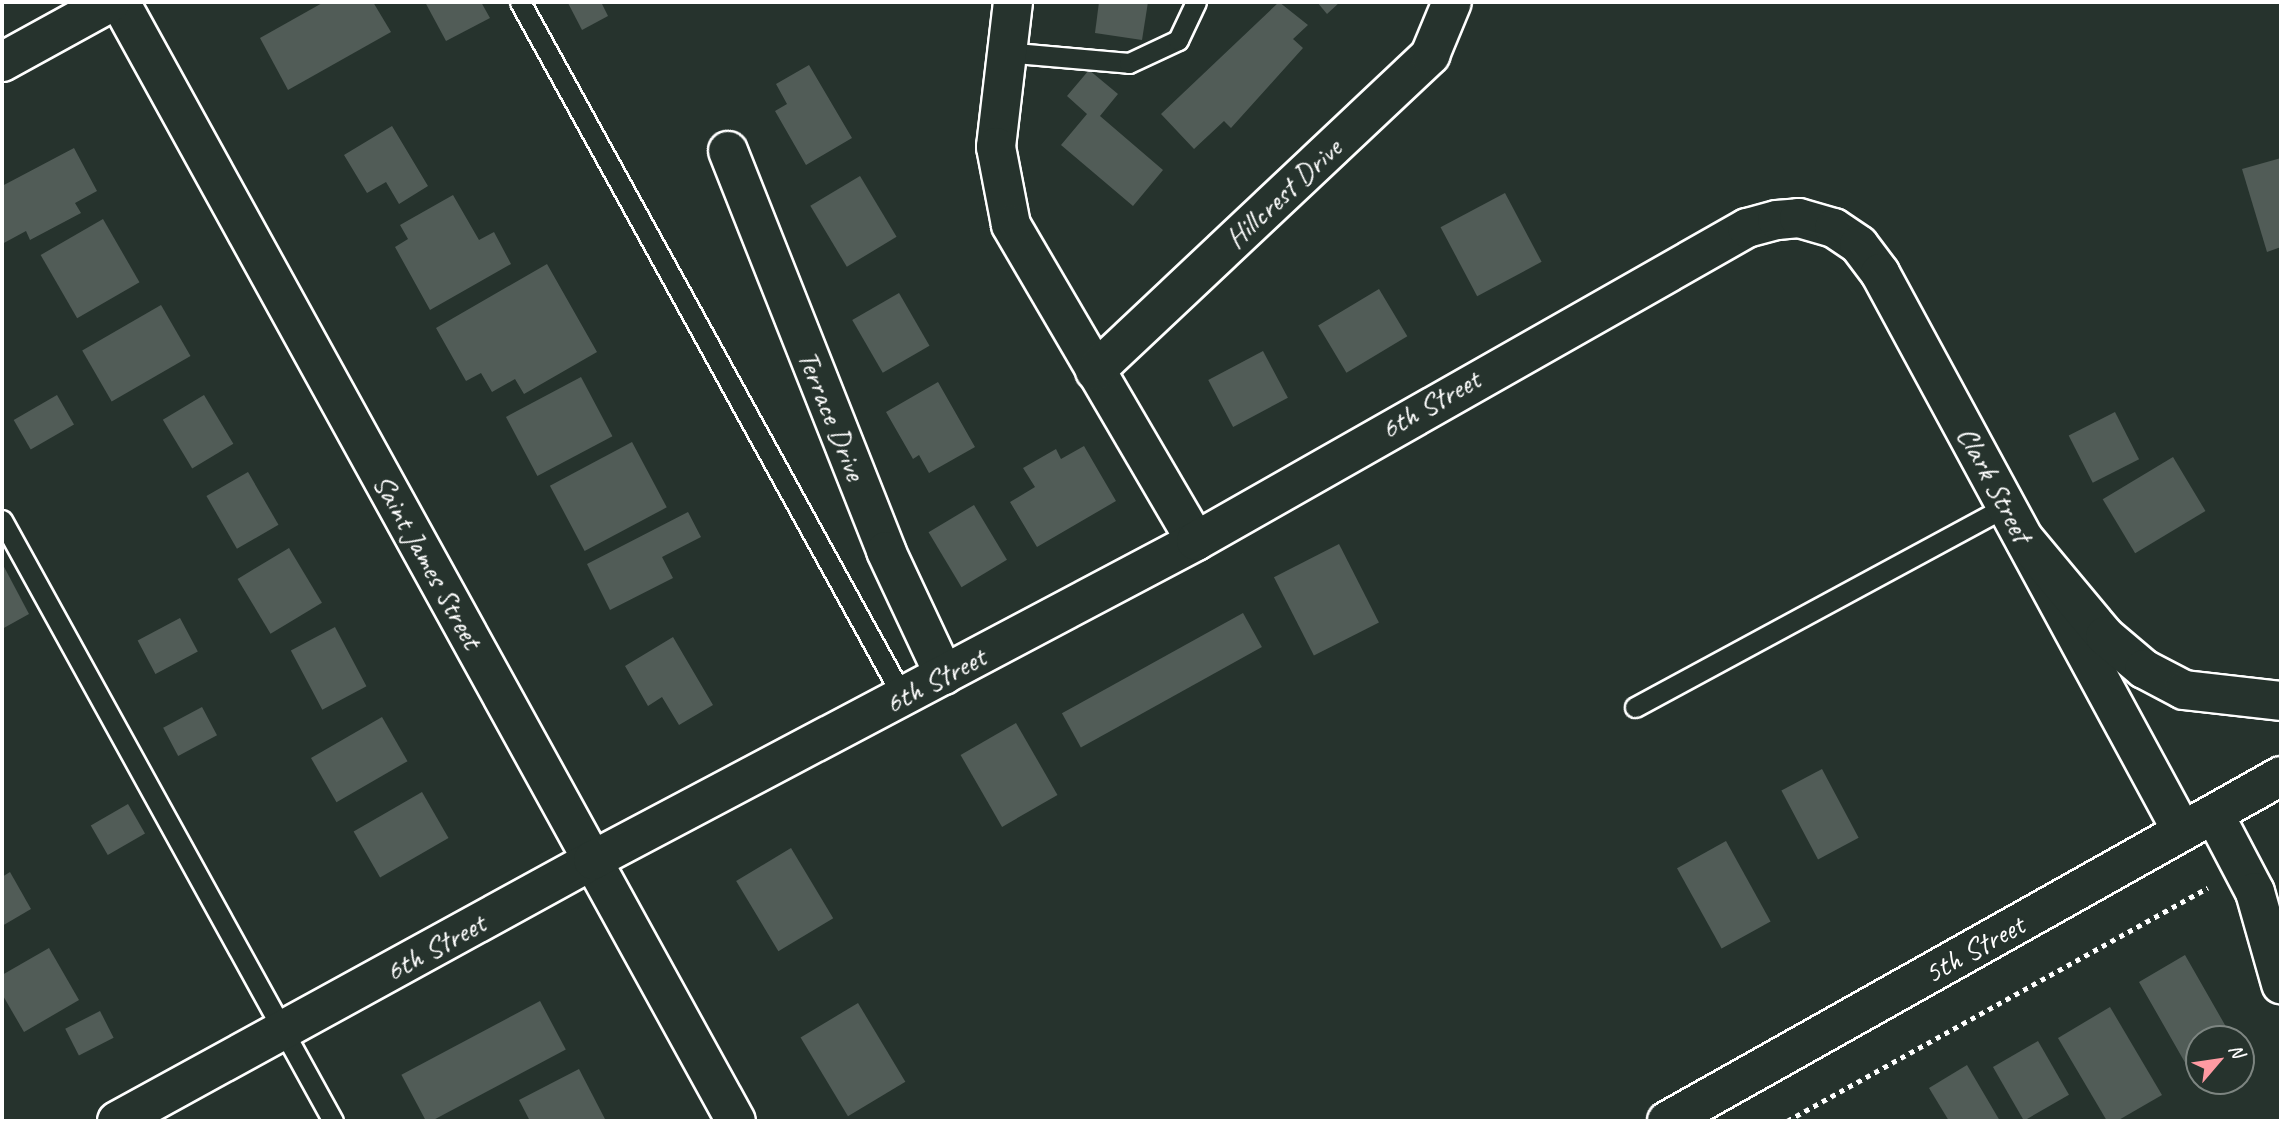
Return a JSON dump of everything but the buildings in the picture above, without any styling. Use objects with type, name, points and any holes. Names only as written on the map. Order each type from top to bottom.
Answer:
[{"type":"street","points":[[2,62],[111,2]]},
{"type":"street","name":"Saint James Street","points":[[120,2],[736,1121]]},
{"type":"street","points":[[1013,2],[1004,52],[996,147],[1000,192],[1011,225],[1196,541]]},
{"type":"street","name":"Hillcrest Drive","points":[[1095,371],[1430,55],[1452,2]]},
{"type":"street","name":"Terrace Drive","points":[[728,151],[891,563],[944,675]]},
{"type":"street","name":"Clark Street","points":[[1747,228],[1799,218],[1834,228],[1859,246],[2025,540],[2198,823],[2242,869],[2281,984]]},
{"type":"street","name":"6th Street","points":[[117,1121],[593,860],[1196,541],[1747,228]]},
{"type":"street","points":[[2025,540],[2105,636],[2144,669],[2184,690],[2281,701]]},
{"type":"street","name":"5th Street","points":[[1667,1121],[2281,776]]},
{"type":"lane","points":[[520,2],[903,697]]},
{"type":"lane","points":[[1004,52],[1129,63],[1178,40],[1196,2]]},
{"type":"lane","points":[[1635,707],[2007,506]]},
{"type":"lane","points":[[2,520],[333,1121]]},
{"type":"path","points":[[1787,1121],[2242,869]]}]
